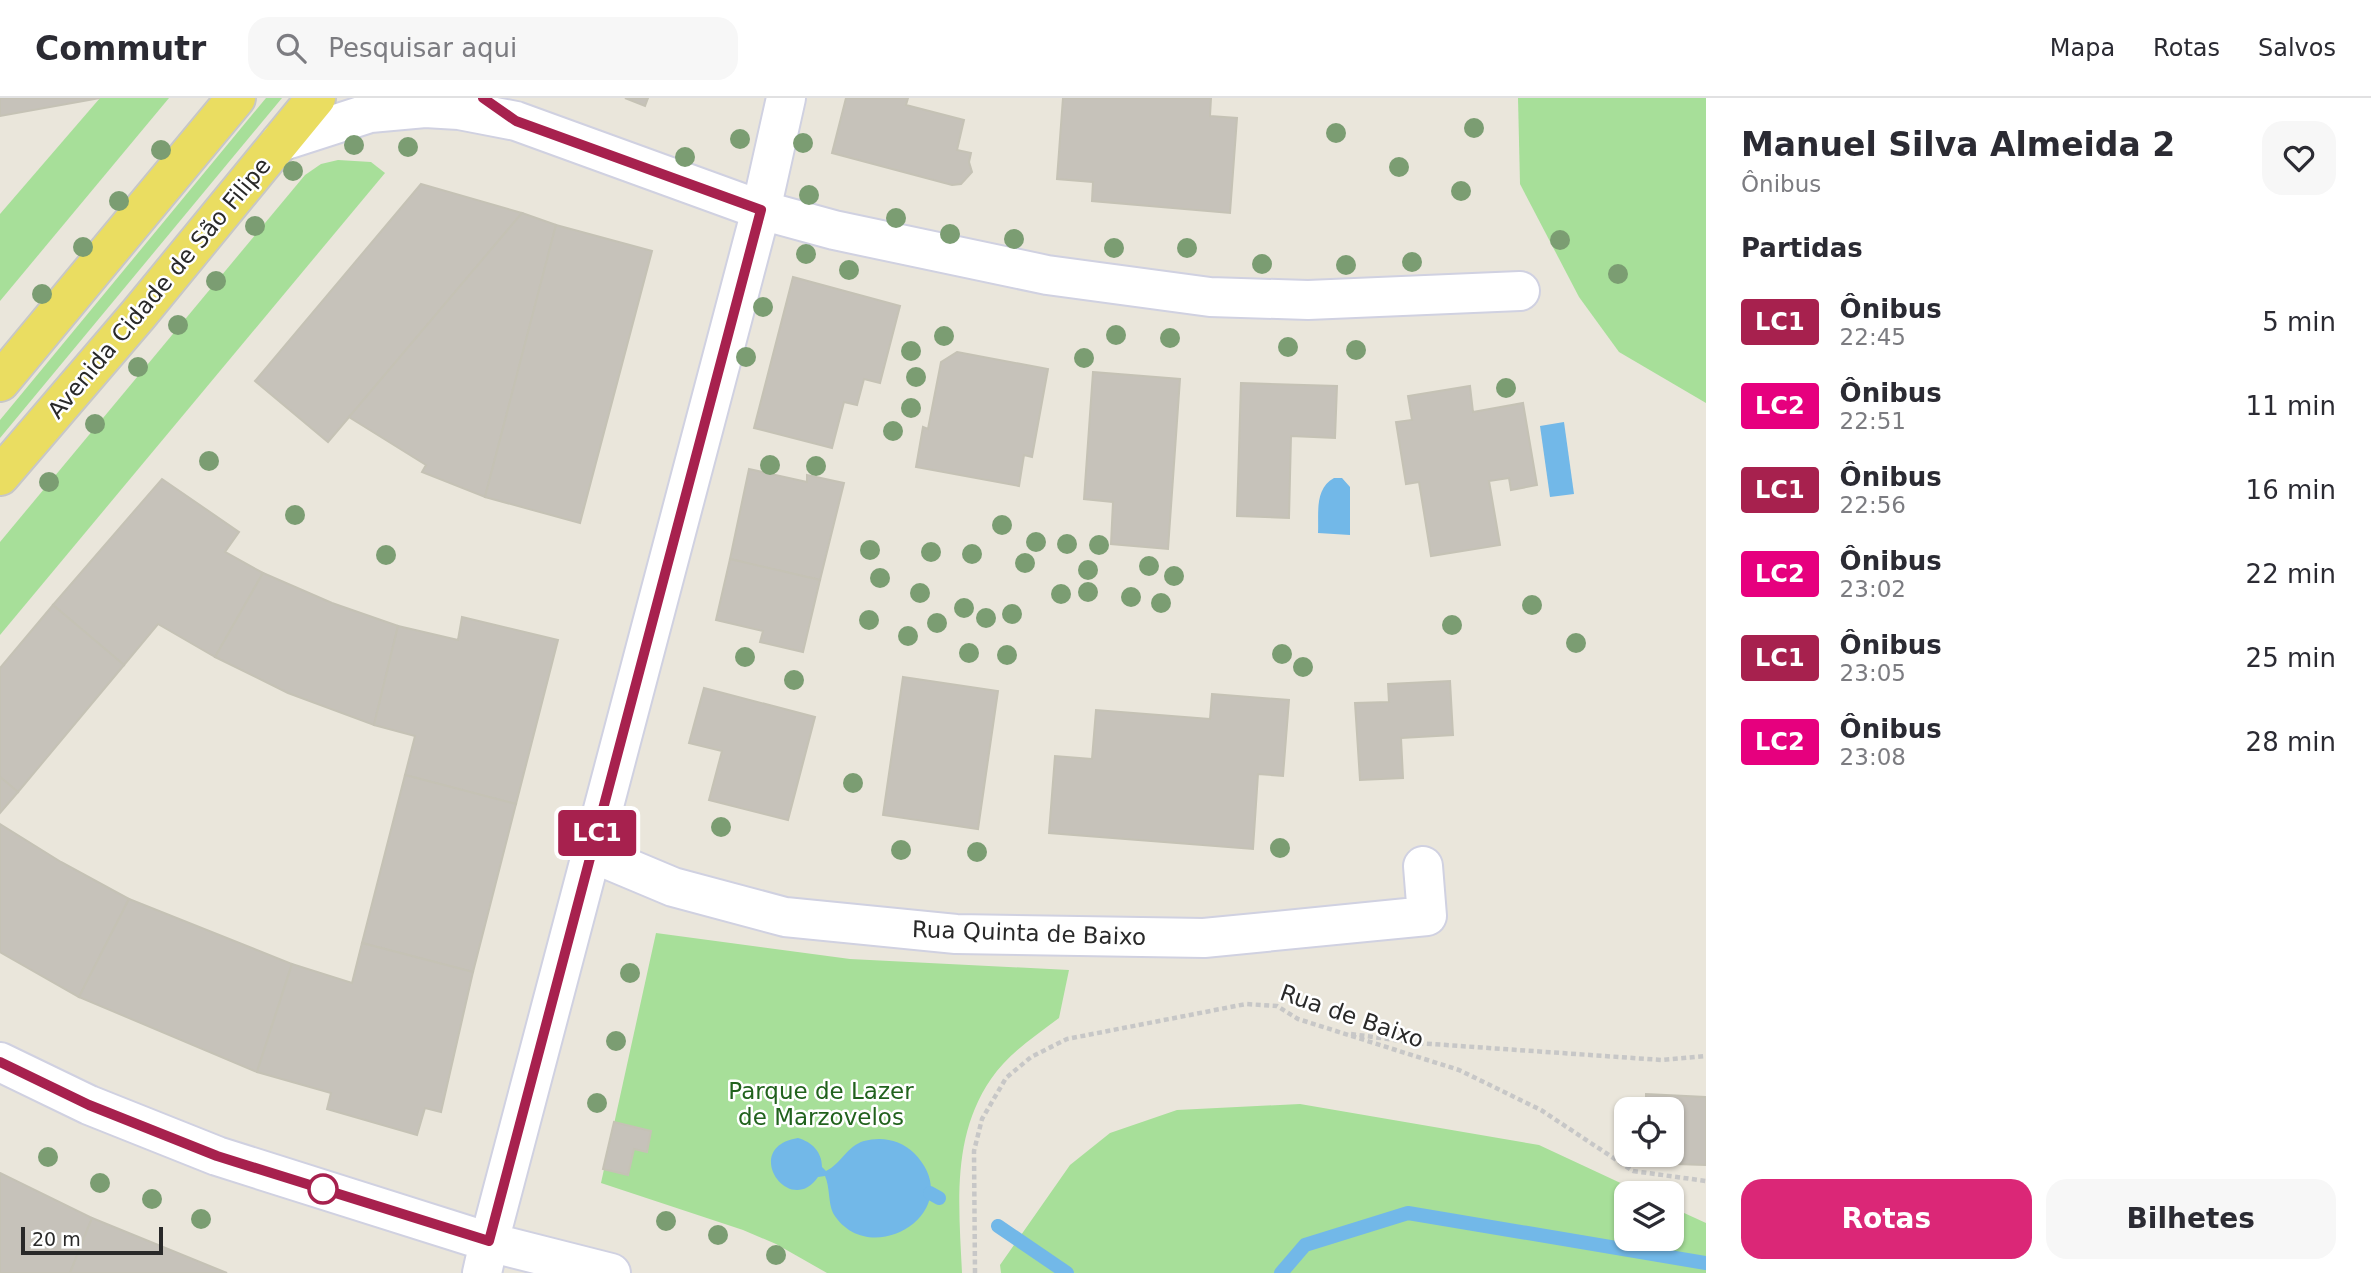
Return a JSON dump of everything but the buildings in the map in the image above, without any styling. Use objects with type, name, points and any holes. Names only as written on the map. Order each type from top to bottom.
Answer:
[{"type":"main road","points":[[0,382],[236,98]]},
{"type":"main road","name":"Avenida Cidade de São Filipe","points":[[0,476],[138,315],[316,98]]},
{"type":"street","points":[[483,98],[516,121]]},
{"type":"street","points":[[486,1257],[761,210],[786,98]]},
{"type":"street","points":[[280,142],[370,113],[459,110],[516,121],[761,210],[835,230],[1047,275],[1210,297],[1308,300],[1520,291]]},
{"type":"street","name":"Rua Quinta de Baixo","points":[[592,853],[673,887],[785,917],[956,934],[1190,938],[1427,916],[1423,866]]},
{"type":"street","points":[[0,1062],[89,1105],[486,1257],[611,1273]]},
{"type":"path","name":"Rua de Baixo","points":[[975,1273],[974,1151],[982,1119],[1006,1078],[1031,1058],[1067,1039],[1246,1004],[1277,1006],[1298,1019],[1459,1070],[1541,1110],[1633,1171],[1706,1181]]},
{"type":"path","points":[[1334,1031],[1417,1043],[1662,1060],[1706,1056]]},
{"type":"green space","points":[[100,98],[169,98],[0,301],[0,214]]},
{"type":"green space","points":[[266,98],[282,98],[0,438],[0,420]]},
{"type":"green space","points":[[1518,98],[1706,98],[1706,403],[1619,352],[1579,297],[1520,184]]},
{"type":"green space","points":[[338,160],[371,162],[385,173],[0,635],[0,542],[305,175],[321,164]]},
{"type":"green space","name":"Parque de Lazer de Marzovelos","points":[[656,933],[850,959],[1069,970],[1059,1018],[1005,1061],[978,1101],[969,1124],[960,1173],[962,1273],[827,1273],[776,1244],[743,1230],[601,1183]]},
{"type":"green space","points":[[1300,1104],[1539,1145],[1616,1181],[1614,1181],[1614,1251],[1684,1251],[1684,1213],[1706,1223],[1706,1273],[1001,1273],[1000,1265],[1070,1165],[1110,1133],[1177,1110]]},
{"type":"water","points":[[1564,422],[1574,494],[1550,497],[1540,426]]},
{"type":"water","points":[[1334,478],[1342,478],[1350,487],[1350,535],[1318,533],[1320,495]]},
{"type":"water","points":[[798,1138],[815,1148],[826,1171],[858,1143],[884,1139],[903,1145],[914,1153],[928,1175],[930,1195],[923,1213],[908,1227],[889,1236],[869,1237],[849,1230],[833,1213],[825,1176],[818,1177],[806,1188],[794,1190],[775,1177],[771,1165],[773,1154],[781,1144]]},
{"type":"waterway","points":[[930,1193],[939,1198]]},
{"type":"waterway","points":[[1281,1273],[1305,1245],[1408,1213],[1706,1263]]},
{"type":"waterway","points":[[998,1226],[1067,1273]]},
{"type":"bus line","name":"LC1","points":[[0,1062],[89,1105],[217,1156],[489,1241],[761,210],[516,121],[483,98]]}]
